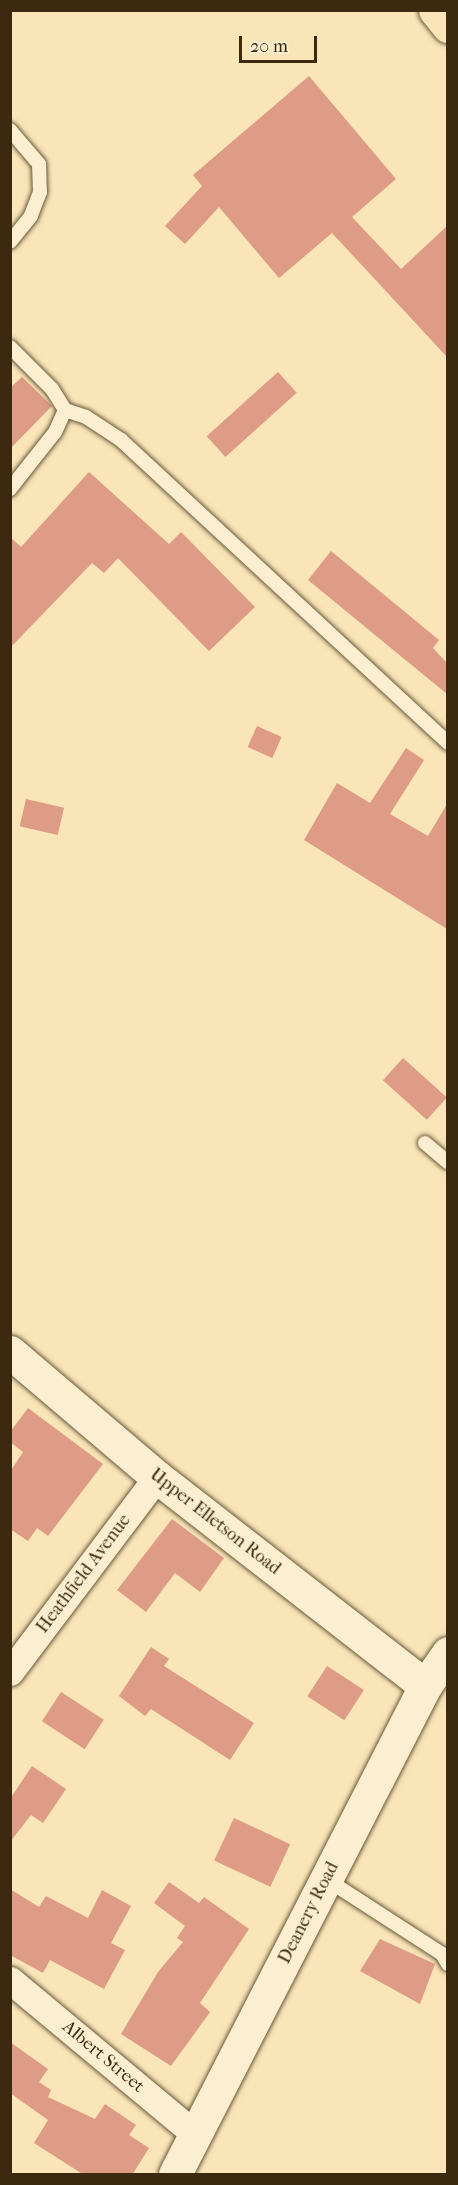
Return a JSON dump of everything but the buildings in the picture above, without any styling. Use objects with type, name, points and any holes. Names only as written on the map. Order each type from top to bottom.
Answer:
[{"type":"main road","points":[[435,10],[447,26]]},
{"type":"street","name":"Upper Elletson Road","points":[[10,1352],[157,1477],[425,1686]]},
{"type":"street","name":"Heathfield Avenue","points":[[10,1672],[157,1477]]},
{"type":"street","name":"Deanery Road","points":[[175,2175],[425,1686],[447,1653]]},
{"type":"street","name":"Albert Street","points":[[10,1980],[195,2134]]},
{"type":"lane","points":[[10,130],[39,164],[40,192],[31,216],[10,242]]},
{"type":"lane","points":[[10,347],[52,389],[65,410],[86,417],[121,440],[447,743]]},
{"type":"lane","points":[[10,489],[55,432],[65,410]]},
{"type":"lane","points":[[425,1143],[447,1162]]},
{"type":"lane","points":[[326,1879],[442,1954],[447,1965]]}]
